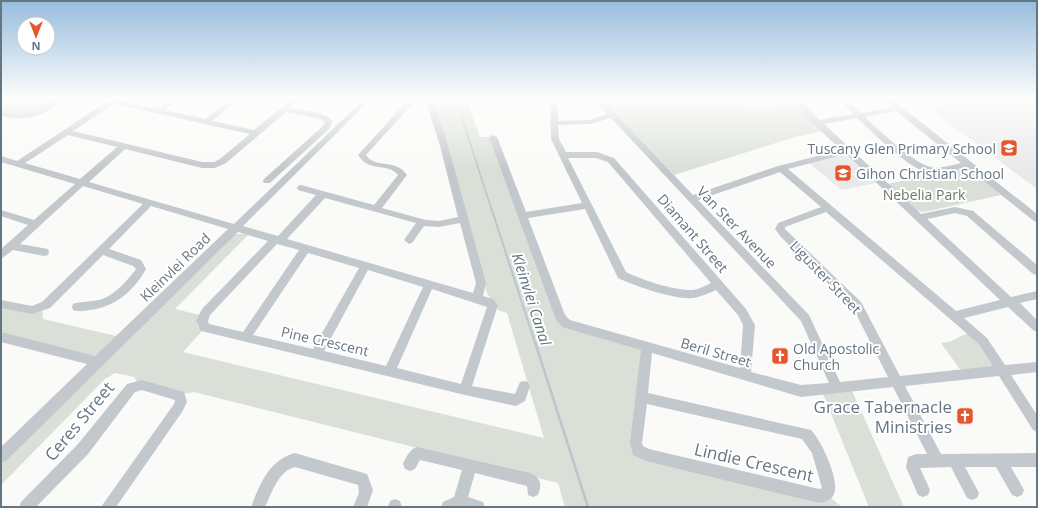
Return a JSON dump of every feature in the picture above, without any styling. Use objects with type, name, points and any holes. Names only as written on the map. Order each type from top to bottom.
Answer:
[{"type":"street","points":[[18,164],[80,123]]},
{"type":"street","points":[[209,123],[256,133]]},
{"type":"street","points":[[66,132],[208,166],[215,165],[223,161],[268,123]]},
{"type":"street","points":[[267,181],[326,127],[328,123]]},
{"type":"street","name":"Kleinvlei Road","points":[[1,456],[344,123]]},
{"type":"street","points":[[376,209],[403,175],[398,169],[367,161],[362,155],[391,123]]},
{"type":"street","points":[[436,123],[481,283],[477,297]]},
{"type":"street","points":[[565,123],[554,123],[554,136],[618,271],[627,278],[686,294],[697,293],[718,284]]},
{"type":"street","name":"Van Ster Avenue","points":[[619,123],[804,318],[837,388]]},
{"type":"street","points":[[818,123],[918,218],[1009,302],[1015,305],[1037,327]]},
{"type":"street","points":[[868,123],[921,167],[936,170],[968,164]]},
{"type":"street","points":[[916,123],[1037,219]]},
{"type":"street","points":[[493,137],[523,216],[587,205]]},
{"type":"street","points":[[1,255],[124,146]]},
{"type":"street","points":[[691,199],[781,168],[822,156],[848,151]]},
{"type":"street","name":"Diamant Street","points":[[564,155],[597,155],[611,160],[718,284],[749,322],[745,376]]},
{"type":"street","points":[[1,159],[477,297],[493,305],[492,312],[465,390]]},
{"type":"street","points":[[781,168],[983,341],[1037,426]]},
{"type":"street","points":[[301,188],[422,222],[439,224],[464,219]]},
{"type":"street","points":[[277,240],[323,194]]},
{"type":"street","points":[[1,304],[28,310],[43,307],[149,203]]},
{"type":"street","name":"Liguster Street","points":[[827,208],[782,225],[780,229],[784,235],[857,305],[937,460]]},
{"type":"street","points":[[918,218],[955,210],[970,213],[1037,271]]},
{"type":"street","points":[[1,213],[36,224]]},
{"type":"street","name":"Beril Street","points":[[523,216],[560,317],[566,324],[801,391],[1037,367]]},
{"type":"street","points":[[409,240],[422,222]]},
{"type":"street","name":"Pine Crescent","points":[[277,240],[206,312],[202,324],[207,330],[465,390],[516,400],[521,397],[524,386]]},
{"type":"street","points":[[12,246],[44,252]]},
{"type":"street","points":[[245,338],[306,248]]},
{"type":"street","points":[[77,307],[100,304],[110,300],[135,278],[141,269],[141,266],[138,263],[101,250]]},
{"type":"street","points":[[316,355],[366,265]]},
{"type":"street","points":[[390,372],[429,284]]},
{"type":"street","points":[[954,316],[1037,295]]},
{"type":"street","points":[[1,337],[97,362]]},
{"type":"street","name":"Lindie Crescent","points":[[642,397],[806,434],[812,440],[816,448],[829,485],[828,491],[824,495],[819,496],[643,454],[638,450],[636,443],[647,347]]},
{"type":"street","name":"Ceres Street","points":[[26,507],[83,449],[131,388],[142,385],[180,396],[181,402],[178,408],[108,507]]},
{"type":"street","points":[[410,464],[417,453],[530,480],[534,483],[533,490]]},
{"type":"street","points":[[258,507],[277,471],[286,462],[298,460],[360,478],[364,482],[366,489],[360,507]]},
{"type":"street","points":[[923,490],[913,467],[913,462],[920,460],[1037,460]]},
{"type":"street","points":[[954,460],[972,493]]},
{"type":"street","points":[[999,460],[1017,490]]},
{"type":"street","points":[[470,466],[454,504],[478,507]]},
{"type":"shaded area","points":[[948,123],[1037,123],[1037,189]]},
{"type":"shaded area","name":"Gihon Christian School","points":[[842,155],[848,157],[876,183],[842,190],[809,163]]},
{"type":"green space","points":[[440,123],[475,123],[480,137],[491,137],[558,319],[639,348],[642,351],[634,448],[830,497],[842,507],[565,507],[558,483],[194,392],[183,394],[137,382],[134,377],[115,373],[105,379],[1,485],[1,461],[235,234],[249,234],[175,309],[200,315],[197,325],[202,331],[183,352],[544,438],[507,313],[498,310],[487,293]]},
{"type":"green space","points":[[623,123],[816,123],[824,131],[795,137],[674,175]]},
{"type":"green space","name":"Nebelia Park","points":[[967,167],[1001,195],[924,212],[916,211],[888,184]]},
{"type":"green space","points":[[1,306],[42,309],[43,319],[116,336],[98,354],[93,356],[1,334]]},
{"type":"green space","points":[[970,332],[980,341],[994,367],[962,372],[941,343],[949,342]]},
{"type":"green space","points":[[852,391],[904,507],[869,507],[823,394]]},
{"type":"waterway","name":"Kleinvlei Canal","points":[[464,123],[491,208]]},
{"type":"waterway","name":"Kleinvlei Canal","points":[[491,207],[535,343]]},
{"type":"waterway","name":"Kleinvlei Canal","points":[[535,342],[588,507]]},
{"type":"place","name":"Tuscany Glen Primary School","points":[[1009,148]]},
{"type":"place","name":"Gihon Christian School","points":[[843,173]]},
{"type":"place","name":"Old Apostolic Church","points":[[780,356]]},
{"type":"place","name":"Grace Tabernacle Ministries","points":[[965,416]]}]
